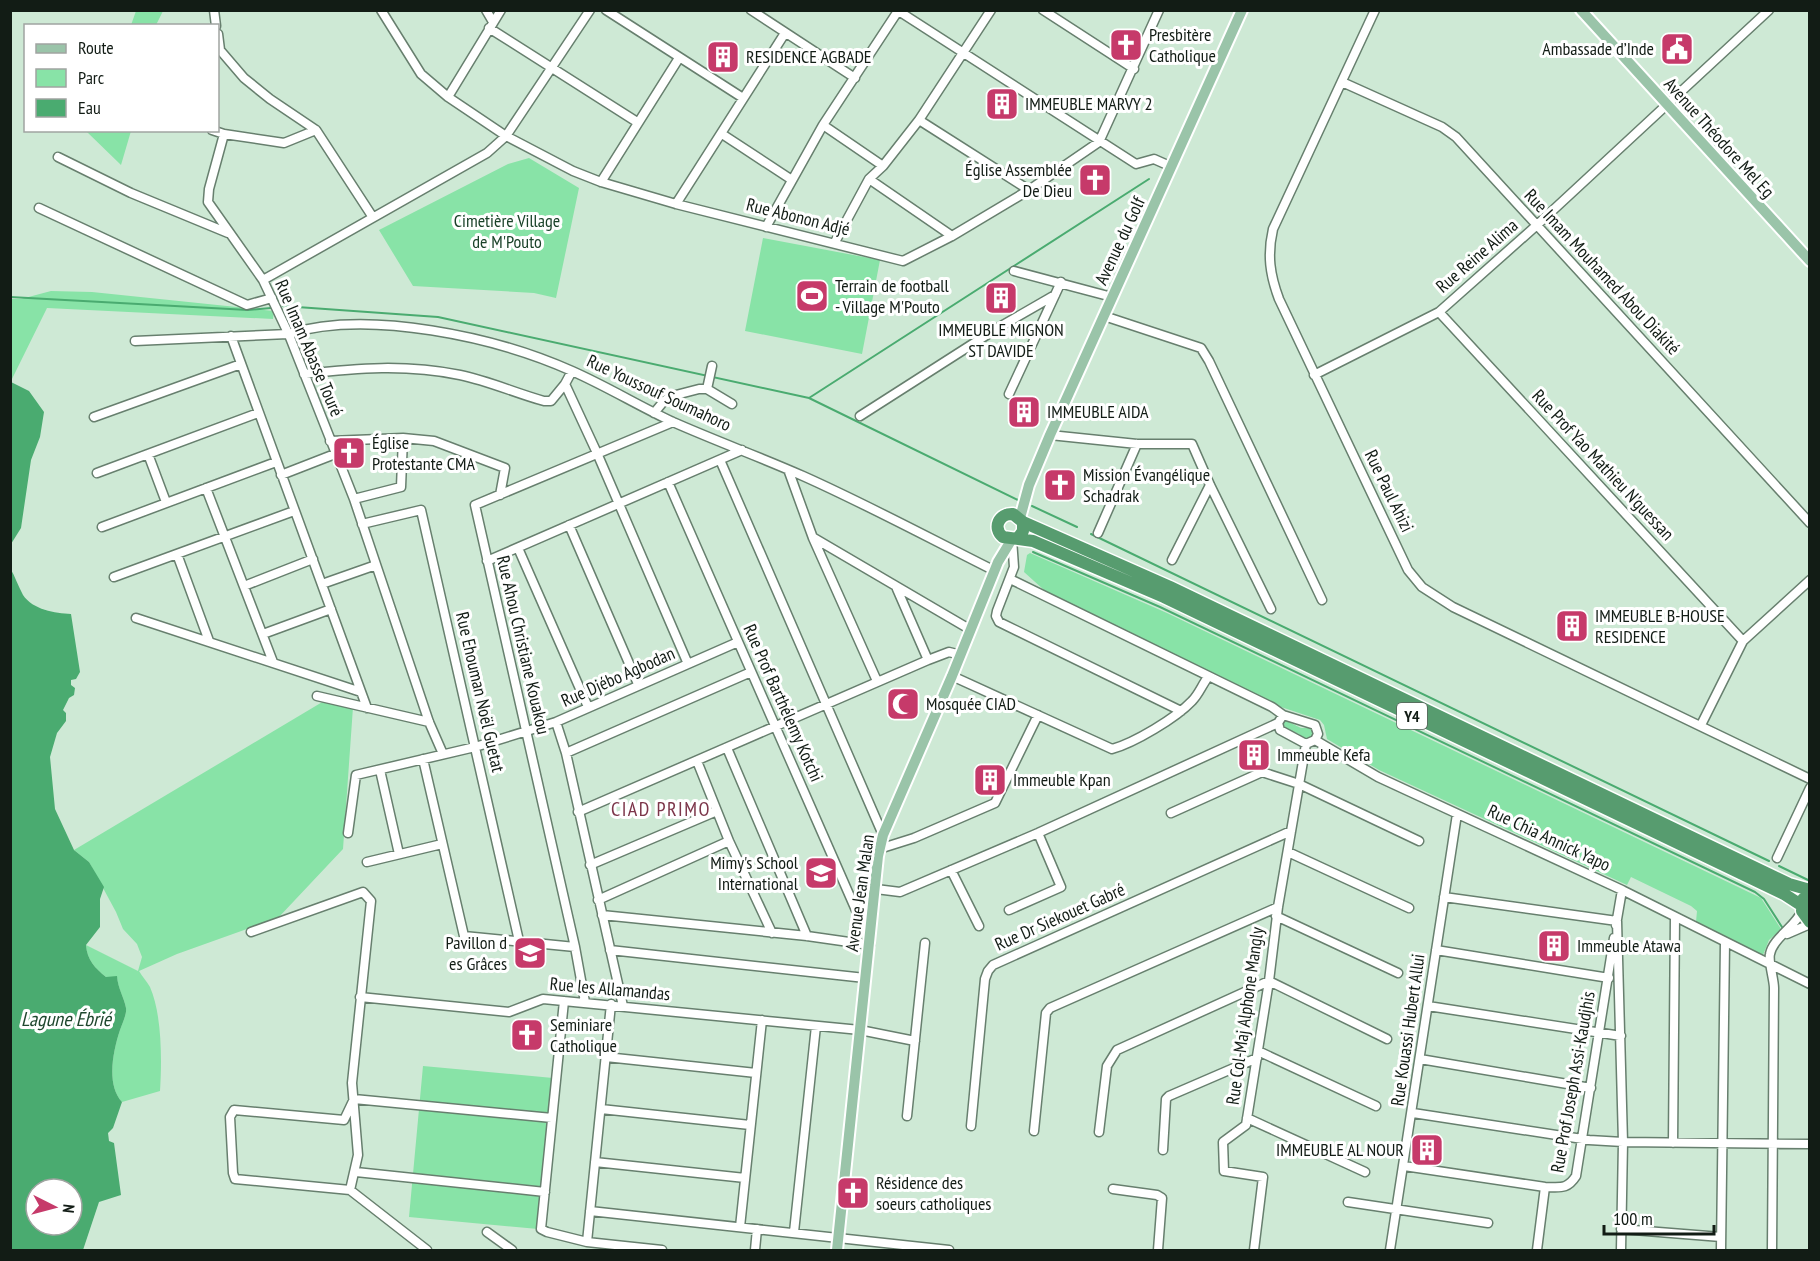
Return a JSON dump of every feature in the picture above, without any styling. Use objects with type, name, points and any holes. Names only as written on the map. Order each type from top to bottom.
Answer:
[{"type":"highway","points":[[1000,517],[1017,518],[1023,531],[1015,538],[1000,535],[998,522],[1000,517]]},
{"type":"highway","name":"Y4","points":[[1017,518],[1170,587],[1789,884],[1809,891]]},
{"type":"highway","name":"Y4","points":[[1015,538],[1033,541],[1164,597],[1784,894],[1805,915]]},
{"type":"highway","points":[[1805,915],[1804,897],[1809,891]]},
{"type":"main road","name":"Avenue du Golf","points":[[1017,518],[1050,435],[1242,10]]},
{"type":"main road","name":"Avenue Théodore Mel Eg","points":[[1581,10],[1809,261]]},
{"type":"main road","name":"Avenue Jean Malan","points":[[837,1251],[879,849],[972,630],[996,566],[1000,535]]},
{"type":"main road","name":"Avenue Jean Malan","points":[[996,566],[1015,538]]},
{"type":"street","name":"Rue Abonon Adjé","points":[[381,10],[421,74],[448,98],[506,136],[573,171],[601,182],[676,204],[903,261],[952,236],[1029,190],[1099,142],[1159,10]]},
{"type":"street","points":[[486,10],[491,25],[637,123]]},
{"type":"street","points":[[448,98],[501,10]]},
{"type":"street","points":[[263,280],[372,216],[477,160],[506,136],[590,10]]},
{"type":"street","points":[[606,10],[743,98]]},
{"type":"street","points":[[751,10],[855,78]]},
{"type":"street","points":[[835,243],[869,179],[883,166],[918,120],[991,10]]},
{"type":"street","points":[[1044,10],[1134,69]]},
{"type":"street","name":"Rue Paul Ahizi","points":[[1375,10],[1273,230],[1269,248],[1271,280],[1408,570],[1422,587],[1453,607],[1809,779]]},
{"type":"street","name":"Rue Reine Alima","points":[[1314,375],[1439,312],[1537,225],[1769,10]]},
{"type":"street","points":[[766,227],[823,125],[898,11],[1136,164],[1154,159],[1172,167]]},
{"type":"street","points":[[676,204],[785,33]]},
{"type":"street","points":[[219,53],[244,78],[270,99],[316,130],[372,216]]},
{"type":"street","points":[[601,182],[679,58]]},
{"type":"street","name":"Rue Imam Mouhamed Abou Diakité","points":[[1341,82],[1449,131],[1809,523]]},
{"type":"street","points":[[918,120],[1029,190]]},
{"type":"street","points":[[823,125],[883,166]]},
{"type":"street","points":[[218,132],[284,143],[316,130]]},
{"type":"street","name":"Rue Imam Abasse Touré","points":[[224,134],[208,189],[208,201],[263,280],[288,334],[354,499],[429,722],[443,754]]},
{"type":"street","points":[[722,134],[792,180]]},
{"type":"street","points":[[58,157],[131,193],[229,234]]},
{"type":"street","points":[[869,179],[952,236]]},
{"type":"street","points":[[39,208],[118,247],[247,305],[272,298]]},
{"type":"street","points":[[1014,271],[1112,297]]},
{"type":"street","points":[[1009,394],[1061,282]]},
{"type":"street","points":[[860,416],[996,329],[1055,295]]},
{"type":"street","name":"Rue Prof Yao Mathieu N'guessan","points":[[1439,312],[1743,641]]},
{"type":"street","points":[[1104,316],[1202,348],[1322,600]]},
{"type":"street","name":"Rue Youssouf Soumahoro","points":[[135,341],[288,334],[327,326],[366,325],[443,332],[516,350],[572,371],[673,422],[789,472],[801,475],[996,566]]},
{"type":"street","points":[[231,336],[367,708]]},
{"type":"street","points":[[94,417],[241,364]]},
{"type":"street","points":[[304,374],[366,367],[418,368],[460,375],[544,401],[551,401],[572,371]]},
{"type":"street","points":[[654,413],[664,401],[691,390],[710,377],[732,404]]},
{"type":"street","points":[[565,384],[688,664]]},
{"type":"street","points":[[97,472],[258,413]]},
{"type":"street","name":"Rue Ahou Christiane Kouakou","points":[[585,1002],[575,947],[475,505],[673,422]]},
{"type":"street","points":[[1050,435],[1137,444],[1192,444],[1271,609]]},
{"type":"street","points":[[330,441],[403,438],[434,441],[505,468],[500,495]]},
{"type":"street","points":[[354,499],[402,487],[403,438]]},
{"type":"street","points":[[1098,532],[1137,444]]},
{"type":"street","points":[[488,561],[742,450]]},
{"type":"street","points":[[148,454],[166,502]]},
{"type":"street","points":[[281,475],[336,454]]},
{"type":"street","points":[[720,459],[883,835]]},
{"type":"street","points":[[102,527],[276,462]]},
{"type":"street","points":[[789,472],[813,538],[877,681]]},
{"type":"street","name":"Rue Prof Barthélemy Kotchi","points":[[668,482],[870,940]]},
{"type":"street","points":[[1172,560],[1210,485]]},
{"type":"street","points":[[206,488],[273,662]]},
{"type":"street","name":"Rue Ehouman Noël Guetat","points":[[362,524],[421,510],[519,941]]},
{"type":"street","points":[[114,577],[294,511]]},
{"type":"street","points":[[569,525],[638,684]]},
{"type":"street","points":[[813,538],[897,589],[972,630]]},
{"type":"street","points":[[1015,538],[1014,567],[997,611],[996,616],[999,622],[1181,711]]},
{"type":"street","points":[[518,548],[588,707]]},
{"type":"street","points":[[177,554],[209,641]]},
{"type":"street","points":[[244,586],[313,559]]},
{"type":"street","points":[[322,584],[376,565]]},
{"type":"street","points":[[1010,579],[1272,707],[1281,719]]},
{"type":"street","points":[[1701,725],[1743,641],[1809,580]]},
{"type":"street","points":[[897,589],[928,660]]},
{"type":"street","points":[[262,634],[331,609]]},
{"type":"street","points":[[136,618],[361,693]]},
{"type":"street","name":"Rue Djébo Agbodan","points":[[348,833],[356,775],[526,733],[738,642]]},
{"type":"street","points":[[578,812],[928,660],[949,652],[961,655]]},
{"type":"street","points":[[566,753],[751,672]]},
{"type":"street","points":[[952,676],[1112,749],[1163,724],[1181,711],[1194,699],[1208,677]]},
{"type":"street","points":[[317,696],[429,722]]},
{"type":"street","points":[[879,849],[914,838],[996,803],[1038,716]]},
{"type":"street","points":[[876,889],[900,892],[1038,833],[1288,716],[1315,725],[1318,734],[1311,742]]},
{"type":"street","name":"Rue Chia Annick Yapo","points":[[1281,719],[1280,730],[1283,732],[1311,742],[1378,777],[1622,890],[1809,984]]},
{"type":"street","points":[[556,722],[566,753],[623,1005]]},
{"type":"street","name":"Rue Col-Maj Alphone Mangly","points":[[1254,1251],[1263,1177],[1224,1171],[1223,1142],[1246,1125],[1269,981],[1276,916],[1299,784],[1311,742]]},
{"type":"street","points":[[727,748],[807,936]]},
{"type":"street","points":[[423,759],[464,936],[575,947]]},
{"type":"street","points":[[697,761],[729,841],[772,933]]},
{"type":"street","points":[[380,770],[399,854]]},
{"type":"street","points":[[1171,813],[1262,772],[1299,784],[1419,841]]},
{"type":"street","points":[[1777,858],[1809,788]]},
{"type":"street","points":[[590,865],[717,811]]},
{"type":"street","name":"Rue Kouassi Hubert Allui","points":[[1390,1251],[1413,1113],[1457,814]]},
{"type":"street","name":"Rue Dr Siekouet Gabré","points":[[971,1126],[985,979],[993,965],[1291,831]]},
{"type":"street","points":[[1009,910],[1061,887],[1038,833]]},
{"type":"street","points":[[598,900],[729,841]]},
{"type":"street","points":[[367,862],[442,844]]},
{"type":"street","points":[[1288,852],[1409,908]]},
{"type":"street","points":[[951,870],[979,926]]},
{"type":"street","name":"Rue Prof Joseph Assi-Kaudjhis","points":[[1404,1166],[1545,1187],[1563,1187],[1571,1184],[1576,1176],[1622,890]]},
{"type":"street","points":[[251,932],[363,892],[371,901],[352,1083],[358,1155],[356,1172],[350,1190]]},
{"type":"street","points":[[1444,897],[1617,921],[1623,1142],[1621,1251]]},
{"type":"street","points":[[1034,1131],[1046,1013],[1050,1008],[1278,907]]},
{"type":"street","points":[[602,915],[772,933],[870,940]]},
{"type":"street","points":[[1782,937],[1798,918],[1805,915]]},
{"type":"street","points":[[1772,1251],[1774,988],[1770,954],[1774,944],[1805,915]]},
{"type":"street","points":[[1276,916],[1398,973]]},
{"type":"street","points":[[1673,1143],[1675,917]]},
{"type":"street","points":[[1721,1251],[1725,942]]},
{"type":"street","points":[[908,1116],[925,943]]},
{"type":"street","points":[[610,950],[865,978]]},
{"type":"street","points":[[1436,950],[1609,978]]},
{"type":"street","points":[[1099,1132],[1107,1066],[1117,1050],[1269,981],[1387,1040]]},
{"type":"street","name":"Rue les Allamandas","points":[[360,997],[509,1012],[543,999],[611,1004],[860,1030],[915,1041]]},
{"type":"street","points":[[564,1001],[541,1229],[587,1242],[662,1251]]},
{"type":"street","points":[[587,1242],[611,1004]]},
{"type":"street","points":[[1428,1006],[1621,1036]]},
{"type":"street","points":[[740,1227],[762,1020]]},
{"type":"street","points":[[794,1232],[816,1026]]},
{"type":"street","points":[[1163,1150],[1166,1100],[1169,1096],[1257,1054],[1376,1106]]},
{"type":"street","points":[[606,1057],[756,1073]]},
{"type":"street","points":[[1420,1059],[1590,1088]]},
{"type":"street","points":[[354,1099],[344,1120],[234,1110],[230,1117],[232,1173],[235,1179],[350,1190],[427,1251]]},
{"type":"street","points":[[354,1099],[552,1118]]},
{"type":"street","points":[[601,1109],[750,1125]]},
{"type":"street","points":[[1413,1113],[1623,1142],[1809,1144]]},
{"type":"street","points":[[1247,1118],[1365,1172]]},
{"type":"street","points":[[596,1161],[745,1178]]},
{"type":"street","points":[[356,1172],[545,1192]]},
{"type":"street","points":[[1537,1251],[1545,1187]]},
{"type":"street","points":[[1113,1189],[1157,1195],[1162,1198],[1158,1251]]},
{"type":"street","points":[[1348,1202],[1488,1223]]},
{"type":"street","points":[[590,1211],[949,1251]]},
{"type":"street","points":[[755,1251],[757,1229]]},
{"type":"street","points":[[1621,1229],[1721,1237]]},
{"type":"street","points":[[487,1232],[512,1251]]},
{"type":"green space","points":[[136,10],[163,11],[156,24],[131,24]]},
{"type":"green space","points":[[87,132],[131,132],[121,165]]},
{"type":"green space","name":"Cimetière Village de M'Pouto","points":[[529,158],[579,188],[556,298],[534,293],[413,286],[379,230],[508,164]]},
{"type":"green space","name":"Terrain de football - Village M'Pouto","points":[[763,238],[880,260],[862,354],[745,331]]},
{"type":"green space","points":[[51,291],[92,292],[274,311],[273,319],[47,308],[11,381],[11,299],[21,299]]},
{"type":"green space","points":[[1030,553],[1167,613],[1761,898],[1781,929],[1769,940],[1763,955],[1696,922],[1697,911],[1691,906],[1631,877],[1627,885],[1379,770],[1327,739],[1324,725],[1320,720],[1281,707],[1044,590],[1024,572],[1027,555]]},
{"type":"green space","points":[[324,701],[353,707],[343,849],[278,918],[177,954],[139,971],[150,987],[157,1010],[161,1052],[160,1091],[122,1102],[114,1087],[112,1068],[126,1008],[117,977],[106,977],[98,970],[90,959],[86,945],[138,971],[142,957],[137,944],[123,929],[89,862],[74,850]]},
{"type":"green space","points":[[1287,721],[1301,728],[1311,728],[1312,737],[1306,740],[1285,728],[1283,722]]},
{"type":"green space","points":[[423,1066],[553,1078],[538,1229],[409,1217]]},
{"type":"water","points":[[11,382],[29,391],[44,412],[40,437],[31,460],[21,528],[11,544]]},
{"type":"water","name":"Lagune Ébrié","points":[[10,568],[23,595],[32,604],[51,612],[71,614],[80,672],[76,679],[71,680],[71,685],[75,688],[74,695],[69,698],[63,710],[66,713],[66,721],[57,733],[50,757],[55,809],[74,850],[89,862],[104,887],[100,899],[100,927],[86,945],[92,963],[102,974],[106,977],[117,976],[126,1010],[112,1068],[114,1087],[122,1102],[113,1128],[108,1133],[109,1141],[114,1143],[121,1195],[99,1202],[83,1250],[11,1250]]},
{"type":"waterway","points":[[809,398],[1149,179]]},
{"type":"waterway","points":[[10,297],[248,310],[271,308]]},
{"type":"waterway","points":[[283,306],[438,317],[809,398],[1018,500]]},
{"type":"waterway","points":[[1032,506],[1077,527]]},
{"type":"waterway","points":[[1091,534],[1769,861]]},
{"type":"waterway","points":[[1033,552],[1160,607],[1755,892],[1764,899],[1782,927]]},
{"type":"waterway","points":[[1779,866],[1808,880]]},
{"type":"place","name":"Presbitère Catholique","points":[[1126,45]]},
{"type":"place","name":"Ambassade d’Inde","points":[[1677,49]]},
{"type":"place","name":"RESIDENCE AGBADE","points":[[723,57]]},
{"type":"place","name":"IMMEUBLE MARVY 2","points":[[1002,104]]},
{"type":"place","name":"Église Assemblée De Dieu","points":[[1095,180]]},
{"type":"place","name":"Terrain de football - Village M'Pouto","points":[[812,296]]},
{"type":"place","name":"IMMEUBLE MIGNON ST DAVIDE","points":[[1001,298]]},
{"type":"place","name":"IMMEUBLE AIDA","points":[[1024,412]]},
{"type":"place","name":"Église Protestante CMA","points":[[349,453]]},
{"type":"place","name":"Mission Évangélique Schadrak","points":[[1060,485]]},
{"type":"place","name":"IMMEUBLE B-HOUSE RESIDENCE","points":[[1572,626]]},
{"type":"place","name":"Mosquée CIAD","points":[[903,704]]},
{"type":"place","name":"Immeuble Kefa","points":[[1254,755]]},
{"type":"place","name":"Immeuble Kpan","points":[[990,780]]},
{"type":"place","name":"Mimy's School International","points":[[821,873]]},
{"type":"place","name":"Immeuble Atawa","points":[[1554,946]]},
{"type":"place","name":"Pavillon d es Grâces","points":[[530,953]]},
{"type":"place","name":"Seminiare Catholique","points":[[527,1035]]},
{"type":"place","name":"IMMEUBLE AL NOUR","points":[[1427,1150]]},
{"type":"place","name":"Résidence des soeurs catholiques","points":[[853,1193]]},
{"type":"district","name":"CIAD PRIMO","points":[[661,809]]}]
